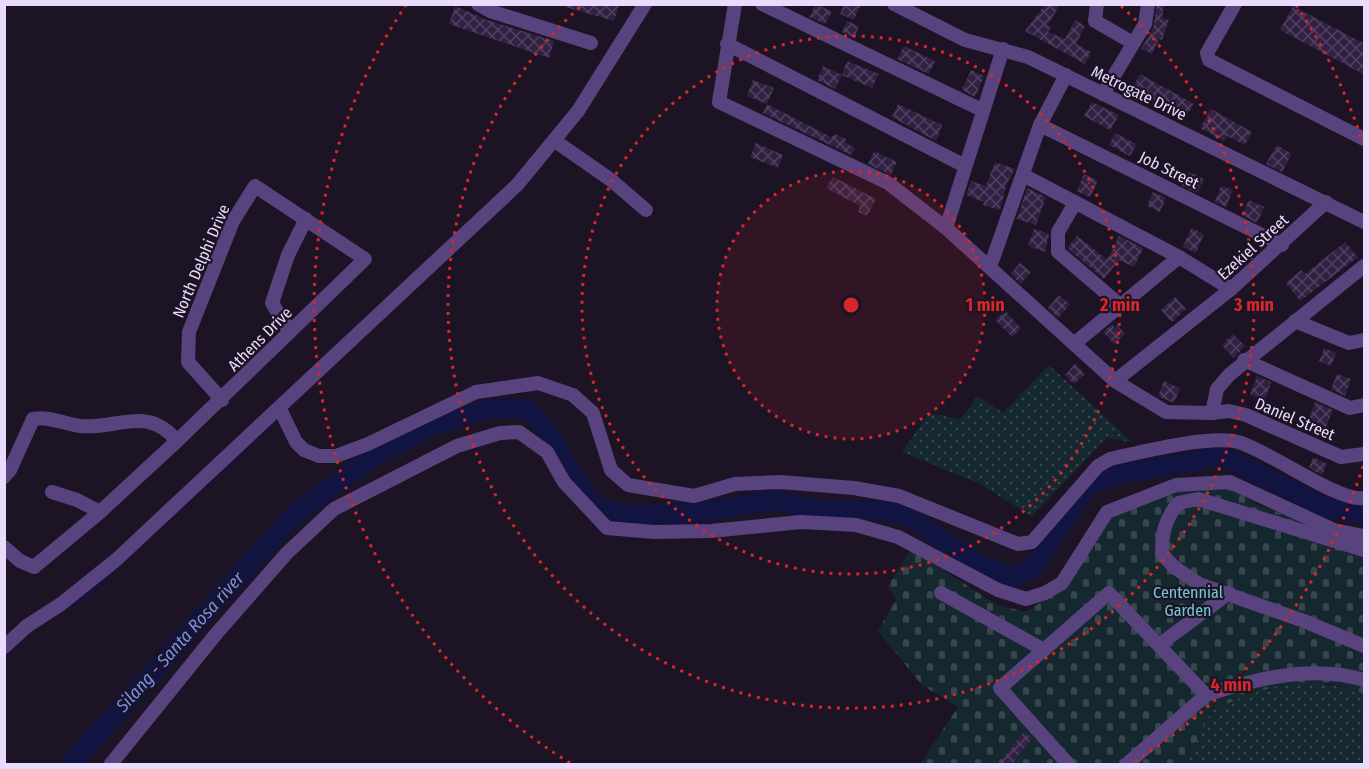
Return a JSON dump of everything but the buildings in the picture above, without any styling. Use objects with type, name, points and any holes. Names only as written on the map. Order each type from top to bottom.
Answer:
[{"type":"street","points":[[478,4],[490,11],[591,43]]},
{"type":"street","points":[[4,647],[27,626],[61,604],[116,560],[517,185],[555,141],[598,81],[645,4]]},
{"type":"street","points":[[735,4],[719,102],[888,183],[946,228],[1115,381]]},
{"type":"street","points":[[762,4],[982,110]]},
{"type":"street","name":"Metrogate Drive","points":[[894,4],[965,40],[1028,57],[1365,222]]},
{"type":"street","points":[[1097,4],[1095,21],[1133,43]]},
{"type":"street","points":[[1103,94],[1145,24],[1148,4]]},
{"type":"street","points":[[1235,4],[1207,53],[1209,60],[1365,139]]},
{"type":"street","points":[[728,44],[965,166]]},
{"type":"street","points":[[946,228],[1003,49]]},
{"type":"street","points":[[990,267],[1040,125],[1066,75]]},
{"type":"street","name":"Job Street","points":[[1040,125],[1282,245]]},
{"type":"street","points":[[555,141],[611,180],[646,210]]},
{"type":"street","points":[[1023,175],[1179,257],[1231,290]]},
{"type":"street","name":"North Delphi Drive","points":[[222,400],[188,362],[189,332],[233,221],[255,186],[365,259]]},
{"type":"street","name":"Ezekiel Street","points":[[1115,381],[1231,290],[1326,202]]},
{"type":"street","points":[[1075,203],[1058,232],[1058,252],[1120,304]]},
{"type":"street","points":[[290,332],[272,303],[288,255],[306,219]]},
{"type":"street","points":[[1075,344],[1120,304],[1179,257]]},
{"type":"street","name":"Athens Drive","points":[[5,550],[20,561],[34,567],[100,512],[222,400],[365,259]]},
{"type":"street","points":[[1212,413],[1216,389],[1244,360],[1361,273]]},
{"type":"street","points":[[1295,321],[1349,343],[1365,340]]},
{"type":"street","points":[[1244,360],[1350,408],[1365,405]]},
{"type":"street","name":"Daniel Street","points":[[1115,381],[1166,412],[1229,411],[1246,415],[1341,457],[1365,454]]},
{"type":"street","points":[[280,409],[296,442],[304,450],[319,456],[336,456],[368,444],[476,392],[538,383],[573,395],[592,413],[611,470],[628,485],[694,496],[735,484],[780,482],[854,488],[899,496],[1018,544],[1032,542],[1098,466],[1110,459],[1216,440],[1236,442],[1255,448],[1339,492],[1365,498]]},
{"type":"street","points":[[4,477],[10,470],[33,418],[49,418],[83,426],[150,421],[169,431],[177,441]]},
{"type":"street","points":[[111,765],[216,634],[288,554],[334,509],[457,446],[500,433],[519,432],[547,452],[564,482],[607,528],[711,531],[801,522],[856,525],[898,537],[998,590],[1026,599],[1046,593],[1062,583],[1107,512],[1176,485],[1230,482],[1334,530],[1365,536]]},
{"type":"street","points":[[52,492],[77,500],[100,512]]},
{"type":"street","points":[[1365,550],[1198,498],[1178,503],[1167,518],[1162,536],[1162,554],[1196,583],[1228,593],[1365,646]]},
{"type":"street","points":[[941,593],[1044,650]]},
{"type":"street","points":[[1068,765],[1000,688],[1109,593],[1206,695]]},
{"type":"street","points":[[1159,645],[1228,593]]},
{"type":"street","points":[[1127,765],[1206,695],[1246,682],[1297,674],[1354,677],[1365,680]]},
{"type":"green space","points":[[1049,365],[1132,442],[1107,438],[1032,516],[978,483],[902,452],[929,413],[960,419],[978,396],[1003,413]]},
{"type":"green space","name":"Centennial Garden","points":[[1177,488],[1233,489],[1258,505],[1334,533],[1364,538],[1364,694],[1325,683],[1306,682],[1268,689],[1231,702],[1212,710],[1185,764],[920,764],[958,707],[922,685],[878,631],[896,600],[888,586],[911,549],[997,605],[1026,612],[1065,586],[1109,517]]},
{"type":"green space","points":[[1305,680],[1353,689],[1364,694],[1364,764],[1185,764],[1212,710],[1260,689]]},
{"type":"waterway","name":"Silang - Santa Rosa river","points":[[71,764],[289,520],[314,499],[377,455],[435,424],[495,408],[527,409],[544,426],[581,489],[594,506],[624,515],[707,512],[772,500],[818,510],[869,510],[904,514],[982,566],[1014,577],[1032,568],[1087,486],[1110,476],[1222,456],[1327,508],[1364,514]]},
{"type":"waterway","points":[[136,550],[279,418]]},
{"type":"waterway","points":[[62,611],[89,594],[120,565]]},
{"type":"waterway","points":[[4,657],[12,648]]}]
